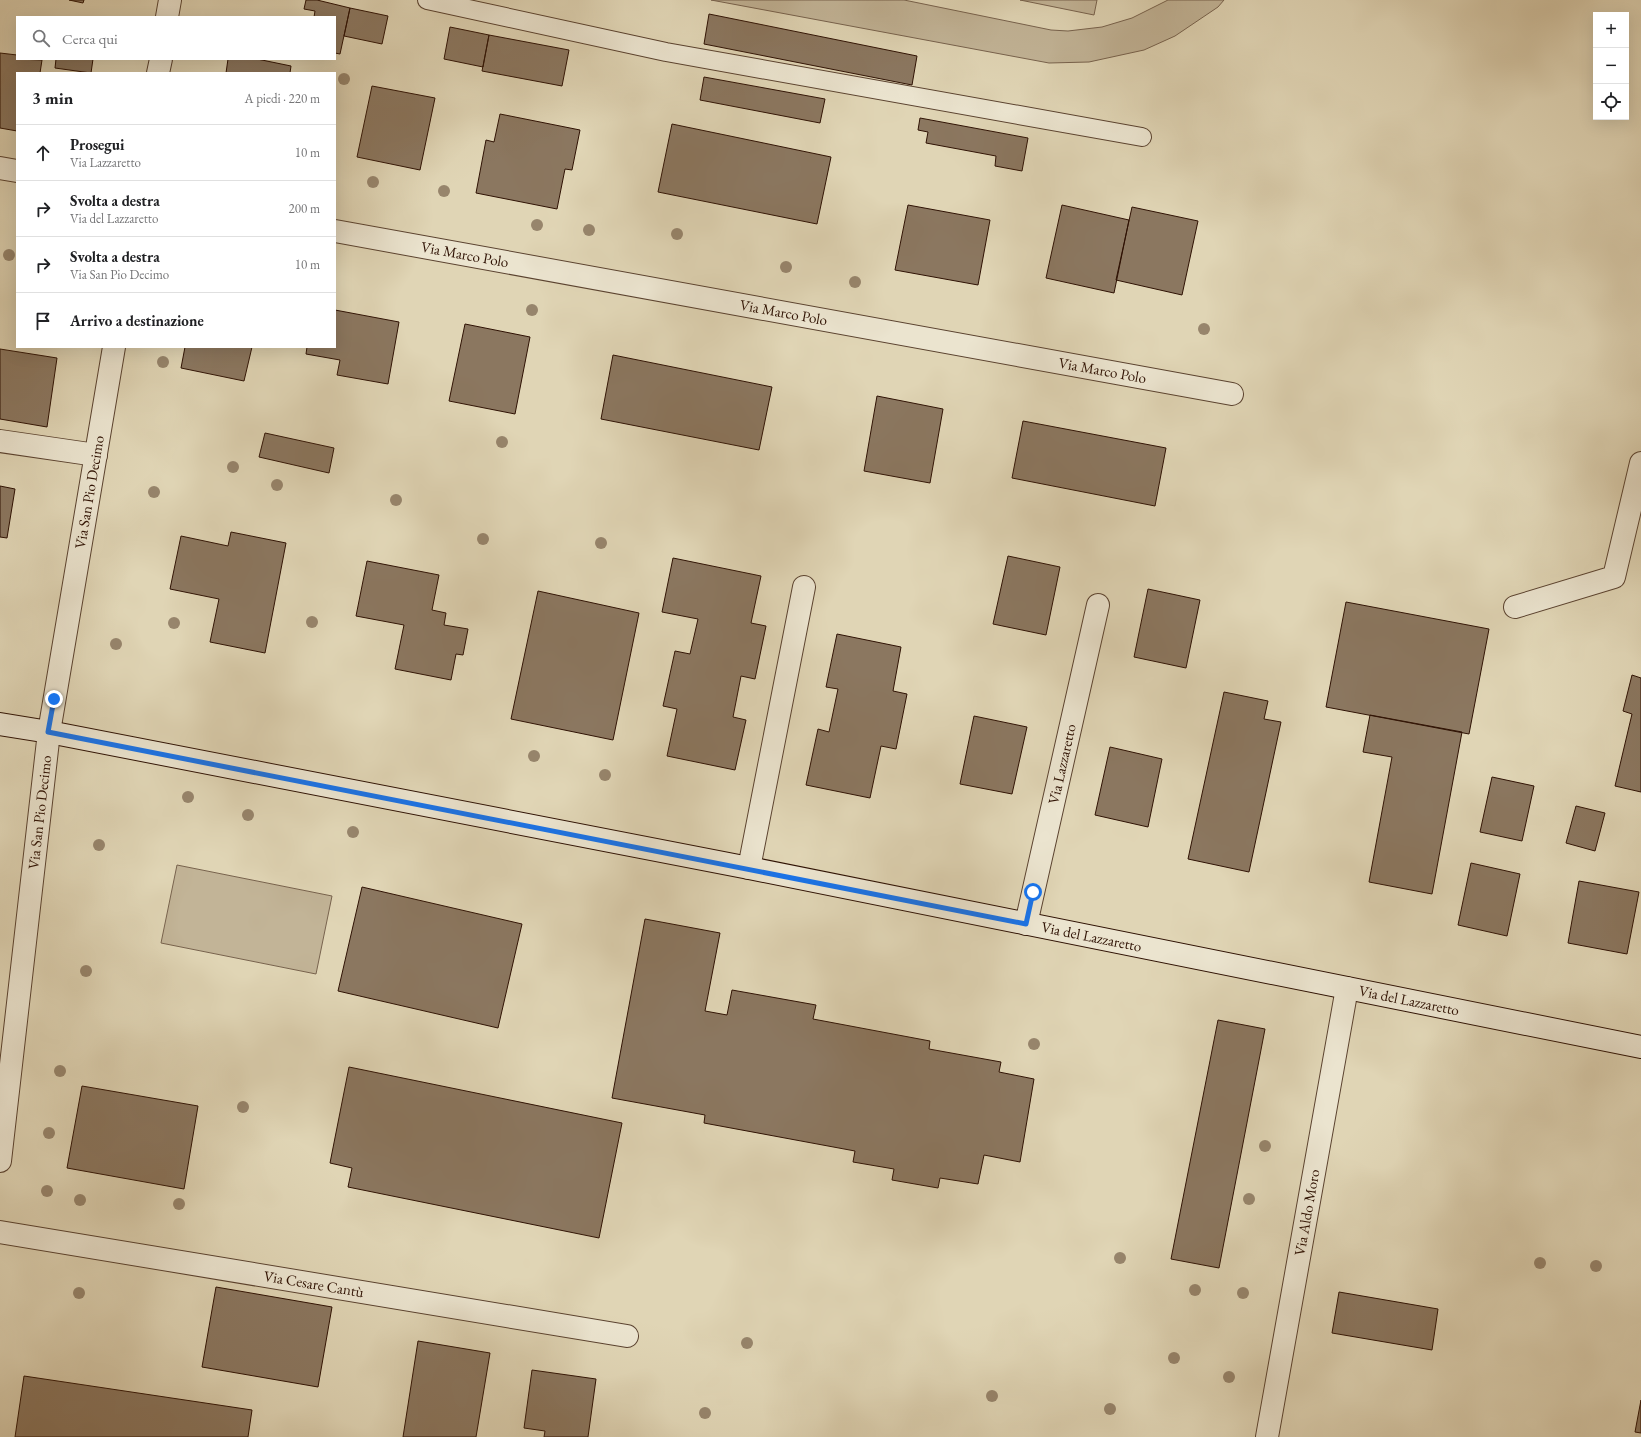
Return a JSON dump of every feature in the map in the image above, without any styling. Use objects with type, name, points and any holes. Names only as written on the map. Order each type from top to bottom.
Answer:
[{"type":"street","points":[[167,16],[170,0]]},
{"type":"street","points":[[158,72],[161,60]]},
{"type":"street","points":[[0,168],[16,171]]},
{"type":"street","name":"Via Marco Polo","points":[[336,231],[1232,394]]},
{"type":"street","name":"Via San Pio Decimo","points":[[0,1162],[48,732],[114,348]]},
{"type":"street","points":[[0,441],[96,455]]},
{"type":"street","points":[[1515,607],[1614,577],[1641,463]]},
{"type":"street","points":[[749,868],[804,587]]},
{"type":"street","name":"Via Lazzaretto","points":[[1026,924],[1098,605]]},
{"type":"street","name":"Via del Lazzaretto","points":[[0,724],[48,732],[749,868],[1641,1047]]},
{"type":"street","name":"Via Aldo Moro","points":[[1267,1437],[1347,988]]},
{"type":"street","name":"Via Cesare Cantù","points":[[0,1232],[627,1336]]},
{"type":"lane","points":[[427,0],[666,52],[1142,137]]},
{"type":"shaded area","points":[[711,0],[904,0],[1051,30],[1068,31],[1102,27],[1132,18],[1168,0],[1224,0],[1218,7],[1175,36],[1144,50],[1089,62],[1049,63]]},
{"type":"shaded area","points":[[1020,0],[1097,0],[1094,15]]},
{"type":"shaded area","points":[[177,865],[332,896],[316,974],[161,943]]},
{"type":"building","points":[[69,0],[84,0],[83,3]]},
{"type":"building","points":[[306,0],[317,0],[350,8],[340,54],[336,53],[336,16],[314,16],[315,11],[304,9]]},
{"type":"building","points":[[350,8],[388,16],[382,44],[344,36]]},
{"type":"building","points":[[709,14],[917,56],[912,85],[704,44]]},
{"type":"building","points":[[450,27],[489,35],[483,67],[444,59]]},
{"type":"building","points":[[489,35],[569,50],[562,86],[482,71]]},
{"type":"building","points":[[0,53],[16,55],[16,60],[42,60],[40,72],[16,72],[16,131],[0,128]]},
{"type":"building","points":[[56,60],[93,60],[91,72],[55,68]]},
{"type":"building","points":[[228,60],[262,60],[291,66],[290,72],[226,72]]},
{"type":"building","points":[[704,77],[825,99],[820,123],[700,100]]},
{"type":"building","points":[[372,86],[435,98],[420,170],[357,157]]},
{"type":"building","points":[[500,114],[580,130],[572,170],[565,169],[557,209],[476,193],[486,140],[494,142]]},
{"type":"building","points":[[920,118],[1028,138],[1022,171],[995,166],[996,156],[926,143],[928,132],[918,130]]},
{"type":"building","points":[[672,124],[831,157],[817,224],[658,192]]},
{"type":"building","points":[[908,205],[990,220],[978,285],[895,270]]},
{"type":"building","points":[[1062,205],[1129,220],[1114,293],[1046,278]]},
{"type":"building","points":[[1132,207],[1198,221],[1182,295],[1116,280]]},
{"type":"building","points":[[336,310],[399,322],[388,384],[337,375],[340,360],[306,354],[307,348],[336,348]]},
{"type":"building","points":[[465,324],[530,337],[515,414],[449,401]]},
{"type":"building","points":[[185,348],[252,348],[244,381],[181,368]]},
{"type":"building","points":[[0,349],[57,358],[47,427],[0,419]]},
{"type":"building","points":[[613,355],[772,387],[759,450],[601,419]]},
{"type":"building","points":[[877,396],[943,409],[930,483],[864,471]]},
{"type":"building","points":[[1023,421],[1166,448],[1155,506],[1012,478]]},
{"type":"building","points":[[265,433],[334,448],[329,473],[259,457]]},
{"type":"building","points":[[0,486],[15,489],[7,538],[0,537]]},
{"type":"building","points":[[231,532],[286,543],[265,653],[210,642],[219,599],[170,589],[181,536],[228,546]]},
{"type":"building","points":[[1008,556],[1060,567],[1046,635],[993,624]]},
{"type":"building","points":[[673,558],[761,576],[751,623],[766,626],[755,679],[741,676],[733,717],[746,720],[735,770],[667,756],[677,709],[663,706],[675,651],[690,654],[698,619],[662,612]]},
{"type":"building","points":[[367,561],[439,575],[432,610],[446,613],[444,625],[468,629],[463,655],[456,654],[451,680],[395,669],[404,625],[356,616]]},
{"type":"building","points":[[1148,589],[1200,600],[1186,668],[1134,657]]},
{"type":"building","points":[[538,591],[639,613],[613,740],[511,719]]},
{"type":"building","points":[[1346,602],[1489,629],[1469,734],[1326,707]]},
{"type":"building","points":[[837,634],[901,647],[893,691],[907,694],[896,749],[881,746],[870,798],[806,785],[818,729],[829,732],[838,689],[826,687]]},
{"type":"building","points":[[1632,675],[1641,678],[1641,792],[1615,786],[1632,714],[1623,711]]},
{"type":"building","points":[[1224,692],[1268,701],[1264,719],[1281,722],[1249,872],[1188,859]]},
{"type":"building","points":[[1370,715],[1462,732],[1432,894],[1369,882],[1392,757],[1363,752]]},
{"type":"building","points":[[974,716],[1027,727],[1012,794],[960,784]]},
{"type":"building","points":[[1110,747],[1162,759],[1148,827],[1095,815]]},
{"type":"building","points":[[1492,777],[1534,786],[1522,841],[1480,832]]},
{"type":"building","points":[[1576,806],[1605,813],[1595,851],[1566,843]]},
{"type":"building","points":[[1471,863],[1520,874],[1507,936],[1458,925]]},
{"type":"building","points":[[1579,881],[1639,892],[1627,954],[1568,943]]},
{"type":"building","points":[[362,887],[522,924],[498,1028],[338,991]]},
{"type":"building","points":[[645,919],[720,933],[705,1011],[727,1015],[732,990],[816,1005],[813,1019],[930,1041],[929,1049],[1001,1062],[999,1072],[1034,1079],[1020,1162],[984,1155],[978,1184],[940,1178],[938,1188],[892,1180],[894,1169],[853,1162],[855,1151],[704,1123],[705,1115],[612,1098]]},
{"type":"building","points":[[1218,1020],[1265,1029],[1219,1268],[1171,1259]]},
{"type":"building","points":[[349,1067],[622,1123],[599,1238],[348,1187],[352,1168],[330,1163]]},
{"type":"building","points":[[82,1086],[198,1106],[184,1189],[67,1168]]},
{"type":"building","points":[[216,1287],[332,1307],[318,1387],[202,1367]]},
{"type":"building","points":[[1339,1292],[1438,1309],[1432,1350],[1332,1333]]},
{"type":"building","points":[[418,1341],[490,1353],[476,1437],[403,1437]]},
{"type":"building","points":[[532,1370],[596,1379],[588,1437],[544,1437],[545,1431],[524,1428]]},
{"type":"building","points":[[24,1376],[252,1410],[248,1437],[15,1437]]},
{"type":"building","points":[[1641,1400],[1641,1433],[1635,1432]]},
{"type":"route","points":[[54,699],[48,732],[749,868],[1026,924],[1033,892]]}]
